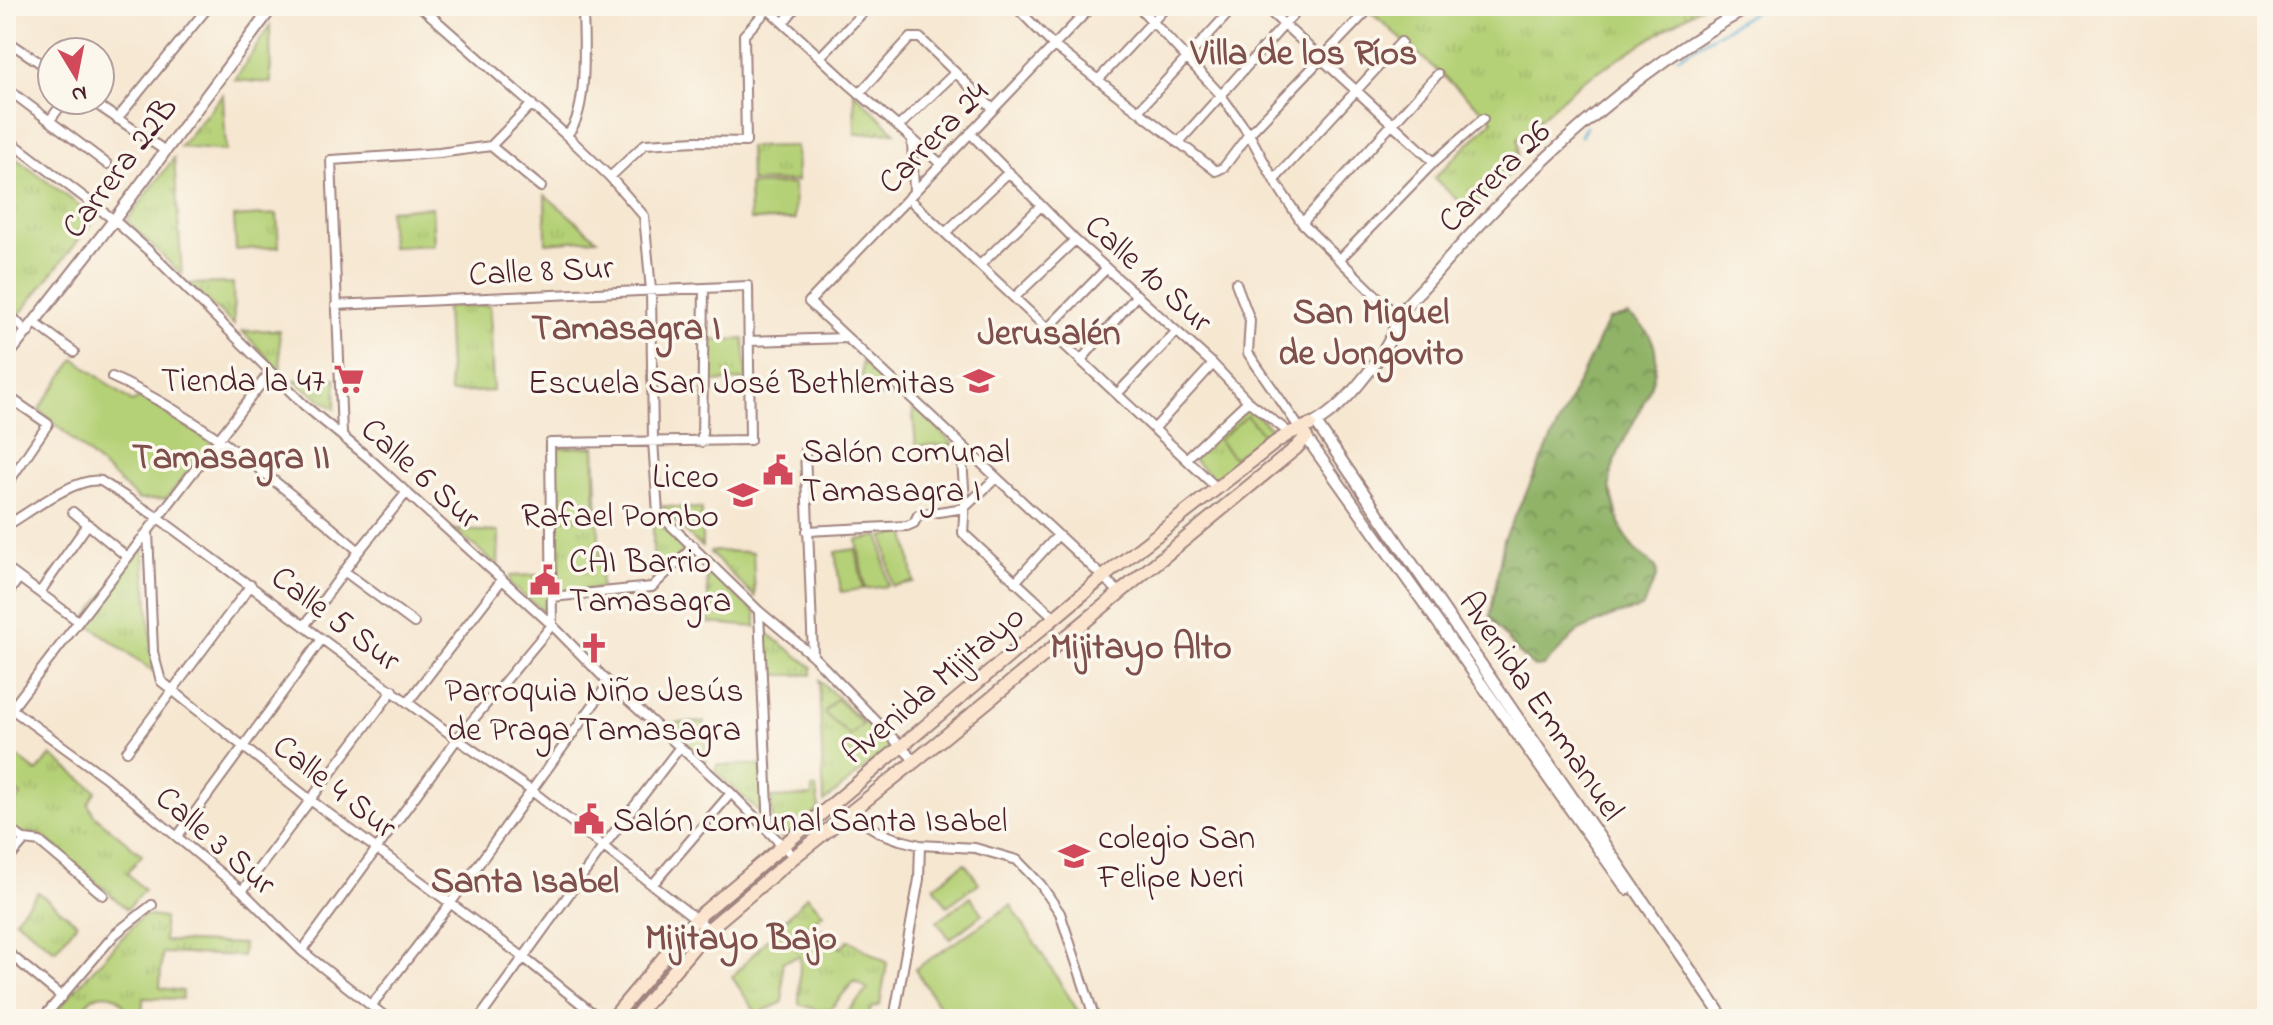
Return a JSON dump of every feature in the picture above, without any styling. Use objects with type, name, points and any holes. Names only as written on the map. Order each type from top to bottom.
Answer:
[{"type":"main road","name":"Avenida Mijitayo","points":[[612,1019],[697,918],[782,845],[1103,577],[1217,488],[1304,432]]},
{"type":"main road","name":"Avenida Mijitayo","points":[[633,1019],[709,929],[1119,592],[1304,432]]},
{"type":"street","points":[[117,119],[209,6]]},
{"type":"street","name":"Carrera 22B","points":[[6,358],[114,220],[273,6]]},
{"type":"street","points":[[420,6],[566,135],[610,177],[644,216],[651,290],[653,441],[658,513],[759,611],[813,656],[915,761]]},
{"type":"street","points":[[566,135],[574,125],[583,91],[583,6]]},
{"type":"street","points":[[783,23],[797,6]]},
{"type":"street","points":[[820,57],[869,6]]},
{"type":"street","points":[[953,6],[967,9],[973,6]]},
{"type":"street","points":[[1015,6],[1054,46],[1211,168],[1221,170],[1249,134],[1365,13]]},
{"type":"street","name":"Carrera 24","points":[[847,338],[809,302],[1092,6]]},
{"type":"street","points":[[1138,6],[1220,94],[1249,134],[1302,223],[1398,317]]},
{"type":"street","points":[[1098,80],[1167,6]]},
{"type":"street","points":[[1138,111],[1235,6]]},
{"type":"street","points":[[1264,6],[1434,162]]},
{"type":"street","points":[[1178,143],[1301,6]]},
{"type":"street","name":"Carrera 26","points":[[1304,432],[1347,396],[1363,378],[1393,333],[1398,317],[1459,246],[1572,135],[1646,73],[1751,6]]},
{"type":"street","points":[[610,177],[645,144],[746,142],[744,35],[766,7],[859,94],[941,164]]},
{"type":"street","points":[[859,94],[910,38],[920,38],[993,109]]},
{"type":"street","points":[[6,40],[36,60]]},
{"type":"street","points":[[1274,180],[1401,42]]},
{"type":"street","points":[[898,127],[955,73]]},
{"type":"street","points":[[1302,223],[1438,74]]},
{"type":"street","points":[[6,88],[107,164]]},
{"type":"street","points":[[342,434],[331,160],[439,153],[491,146],[532,104]]},
{"type":"street","points":[[50,120],[53,116]]},
{"type":"street","points":[[113,116],[164,150]]},
{"type":"street","points":[[1339,260],[1434,162],[1483,119]]},
{"type":"street","name":"Calle 10 Sur","points":[[970,133],[1075,240],[1213,364],[1248,401],[1304,432]]},
{"type":"street","name":"Calle 6 Sur","points":[[6,138],[114,220],[208,308],[304,405],[342,434],[552,625],[609,683],[731,793],[794,857]]},
{"type":"street","points":[[912,139],[911,195],[946,232],[1217,488]]},
{"type":"street","points":[[491,146],[541,187]]},
{"type":"street","points":[[946,232],[1009,172]]},
{"type":"street","points":[[981,264],[1041,206]]},
{"type":"street","points":[[1015,297],[1075,240]]},
{"type":"street","points":[[1049,327],[1106,269]]},
{"type":"street","points":[[1236,283],[1250,320],[1248,353],[1304,432]]},
{"type":"street","name":"Calle 8 Sur","points":[[336,305],[748,286],[749,341]]},
{"type":"street","points":[[702,442],[704,288]]},
{"type":"street","points":[[1081,360],[1137,295]]},
{"type":"street","points":[[6,311],[28,333]]},
{"type":"street","points":[[35,323],[74,352]]},
{"type":"street","points":[[1117,394],[1176,332]]},
{"type":"street","points":[[302,951],[457,739],[552,625],[550,443],[750,440],[749,341],[847,338],[1119,592]]},
{"type":"street","points":[[1154,429],[1213,364]]},
{"type":"street","points":[[8,710],[270,372]]},
{"type":"street","points":[[112,377],[146,392],[257,467],[359,551]]},
{"type":"street","points":[[6,395],[48,425],[6,486]]},
{"type":"street","points":[[1186,459],[1248,401]]},
{"type":"street","name":"Avenida Emmanuel","points":[[1304,432],[1722,1019]]},
{"type":"street","name":"Avenida Emmanuel","points":[[1304,432],[1722,1019]]},
{"type":"street","points":[[961,445],[965,508],[963,533],[1054,617]]},
{"type":"street","points":[[805,450],[813,656]]},
{"type":"street","points":[[807,531],[907,526],[914,523],[918,515],[965,508],[996,478]]},
{"type":"street","name":"Calle 5 Sur","points":[[6,526],[67,489],[95,480],[157,517],[251,585],[457,739],[532,791],[709,929]]},
{"type":"street","points":[[305,625],[407,492]]},
{"type":"street","points":[[73,512],[126,556]]},
{"type":"street","points":[[40,592],[88,524]]},
{"type":"street","name":"Calle 4 Sur","points":[[148,531],[153,652],[161,681],[309,799],[523,957],[600,1019]]},
{"type":"street","points":[[1015,582],[1058,535]]},
{"type":"street","points":[[552,597],[652,587],[694,546]]},
{"type":"street","points":[[6,568],[78,621]]},
{"type":"street","points":[[344,571],[414,623]]},
{"type":"street","points":[[6,596],[19,578]]},
{"type":"street","points":[[408,702],[501,581]]},
{"type":"street","points":[[127,751],[251,585]]},
{"type":"street","points":[[759,613],[769,830]]},
{"type":"street","points":[[177,837],[322,639]]},
{"type":"street","points":[[371,1006],[450,904],[609,683]]},
{"type":"street","points":[[242,891],[393,690]]},
{"type":"street","name":"Calle 3 Sur","points":[[8,710],[105,777],[242,891],[302,951],[388,1019]]},
{"type":"street","points":[[479,1019],[603,847],[680,747]]},
{"type":"street","points":[[653,884],[731,793]]},
{"type":"street","points":[[849,814],[881,833],[920,845],[975,848],[1017,860],[1041,885],[1060,913],[1095,1019]]},
{"type":"street","points":[[6,827],[25,840],[40,842],[103,895]]},
{"type":"street","points":[[6,862],[25,840]]},
{"type":"street","points":[[894,1019],[919,879],[920,845]]},
{"type":"street","points":[[42,1019],[115,934],[152,905]]},
{"type":"street","points":[[6,951],[62,997]]},
{"type":"green space","points":[[1364,6],[1702,6],[1581,82],[1518,138],[1518,166],[1469,211],[1434,178],[1493,120]]},
{"type":"green space","points":[[270,25],[271,83],[235,80]]},
{"type":"green space","points":[[854,92],[895,132],[855,134]]},
{"type":"green space","points":[[223,94],[226,151],[180,147]]},
{"type":"green space","points":[[796,146],[797,181],[750,182],[749,147]]},
{"type":"green space","points":[[6,151],[96,218],[18,316],[6,307]]},
{"type":"green space","points":[[174,158],[182,275],[127,221]]},
{"type":"green space","points":[[794,184],[795,220],[750,220],[749,185]]},
{"type":"green space","points":[[545,195],[597,239],[546,243]]},
{"type":"green space","points":[[432,207],[434,245],[391,247],[389,210]]},
{"type":"green space","points":[[277,214],[279,247],[236,250],[234,217]]},
{"type":"green space","points":[[233,283],[234,325],[188,284]]},
{"type":"green space","points":[[490,305],[493,391],[450,393],[446,307]]},
{"type":"green space","points":[[1628,315],[1648,333],[1656,353],[1654,374],[1614,465],[1610,485],[1625,536],[1640,555],[1656,567],[1657,576],[1642,608],[1610,617],[1579,631],[1543,666],[1534,667],[1490,617],[1504,539],[1608,320]]},
{"type":"green space","points":[[279,330],[281,372],[242,331]]},
{"type":"green space","points":[[744,339],[747,380],[705,382],[707,341]]},
{"type":"green space","points":[[75,359],[132,402],[141,397],[212,443],[166,499],[139,500],[39,409]]},
{"type":"green space","points":[[862,362],[902,396],[861,398]]},
{"type":"green space","points":[[336,378],[335,409],[293,380]]},
{"type":"green space","points":[[912,404],[954,445],[916,446]]},
{"type":"green space","points":[[1248,407],[1276,433],[1217,482],[1191,457]]},
{"type":"green space","points":[[1247,416],[1263,434],[1234,458],[1218,440]]},
{"type":"green space","points":[[595,446],[601,588],[557,593],[552,447]]},
{"type":"green space","points":[[594,447],[596,517],[556,520],[553,448]]},
{"type":"green space","points":[[662,506],[702,509],[702,547],[669,517]]},
{"type":"green space","points":[[653,520],[688,548],[653,578]]},
{"type":"green space","points":[[455,530],[499,532],[498,566]]},
{"type":"green space","points":[[906,533],[914,582],[892,586],[884,536]]},
{"type":"green space","points":[[880,536],[888,586],[865,589],[857,540]]},
{"type":"green space","points":[[143,545],[154,672],[84,621]]},
{"type":"green space","points":[[856,549],[863,589],[841,592],[835,552]]},
{"type":"green space","points":[[753,552],[755,597],[710,553]]},
{"type":"green space","points":[[707,570],[756,613],[756,627],[709,623]]},
{"type":"green space","points":[[537,575],[538,586],[549,584],[549,615],[510,585],[510,576]]},
{"type":"green space","points":[[766,632],[812,667],[811,675],[767,675]]},
{"type":"green space","points":[[819,680],[891,747],[824,802]]},
{"type":"green space","points":[[836,699],[863,724],[850,736],[824,713]]},
{"type":"green space","points":[[704,722],[707,766],[665,726],[665,723]]},
{"type":"green space","points":[[51,755],[96,791],[88,804],[94,815],[142,855],[127,873],[144,890],[127,909],[42,835],[20,833],[6,824],[6,814],[21,795],[6,783],[6,767],[16,756],[37,772]]},
{"type":"green space","points":[[717,765],[761,765],[765,817],[715,771]]},
{"type":"green space","points":[[812,788],[816,788],[819,809],[783,839],[773,829],[771,798],[812,796]]},
{"type":"green space","points":[[965,863],[979,883],[947,906],[934,886]]},
{"type":"green space","points":[[38,892],[77,923],[55,950],[15,919]]},
{"type":"green space","points":[[807,896],[823,913],[805,928],[810,938],[804,951],[822,930],[841,948],[849,940],[887,963],[880,1005],[871,1008],[868,1019],[841,1019],[868,989],[854,981],[827,1013],[799,1004],[800,956],[782,962],[783,1002],[757,1014],[732,977]]},
{"type":"green space","points":[[971,897],[983,914],[950,939],[937,921]]},
{"type":"green space","points":[[1011,905],[1083,1019],[947,1019],[915,969]]},
{"type":"green space","points":[[143,915],[164,918],[164,941],[243,944],[242,956],[162,953],[160,988],[183,991],[182,999],[143,998],[142,1019],[126,1019],[120,1000],[105,994],[90,1000],[83,1019],[48,1019]]},
{"type":"waterway","points":[[1678,57],[1764,6]]},
{"type":"waterway","points":[[1581,136],[1586,127]]},
{"type":"place","name":"Tienda la 47","points":[[349,379]]},
{"type":"place","name":"Escuela San José Bethlemitas","points":[[979,381]]},
{"type":"place","name":"Salón comunal Tamasagra I","points":[[778,470]]},
{"type":"place","name":"Liceo Rafael Pombo","points":[[743,495]]},
{"type":"place","name":"CAI Barrio Tamasagra","points":[[545,580]]},
{"type":"place","name":"Parroquia Niño Jesús de Praga Tamasagra","points":[[594,648]]},
{"type":"place","name":"Salón comunal Santa Isabel","points":[[589,819]]},
{"type":"place","name":"colegio San Felipe Neri","points":[[1074,856]]},
{"type":"district","name":"Villa de los Ríos","points":[[1304,51]]},
{"type":"district","name":"Tamasagra I","points":[[626,326]]},
{"type":"district","name":"San Miguel de Jongovito","points":[[1371,330]]},
{"type":"district","name":"Jerusalén","points":[[1049,331]]},
{"type":"district","name":"Tamasagra II","points":[[231,455]]},
{"type":"district","name":"Mijitayo Alto","points":[[1141,645]]},
{"type":"district","name":"Santa Isabel","points":[[525,879]]},
{"type":"district","name":"Mijitayo Bajo","points":[[741,936]]}]
